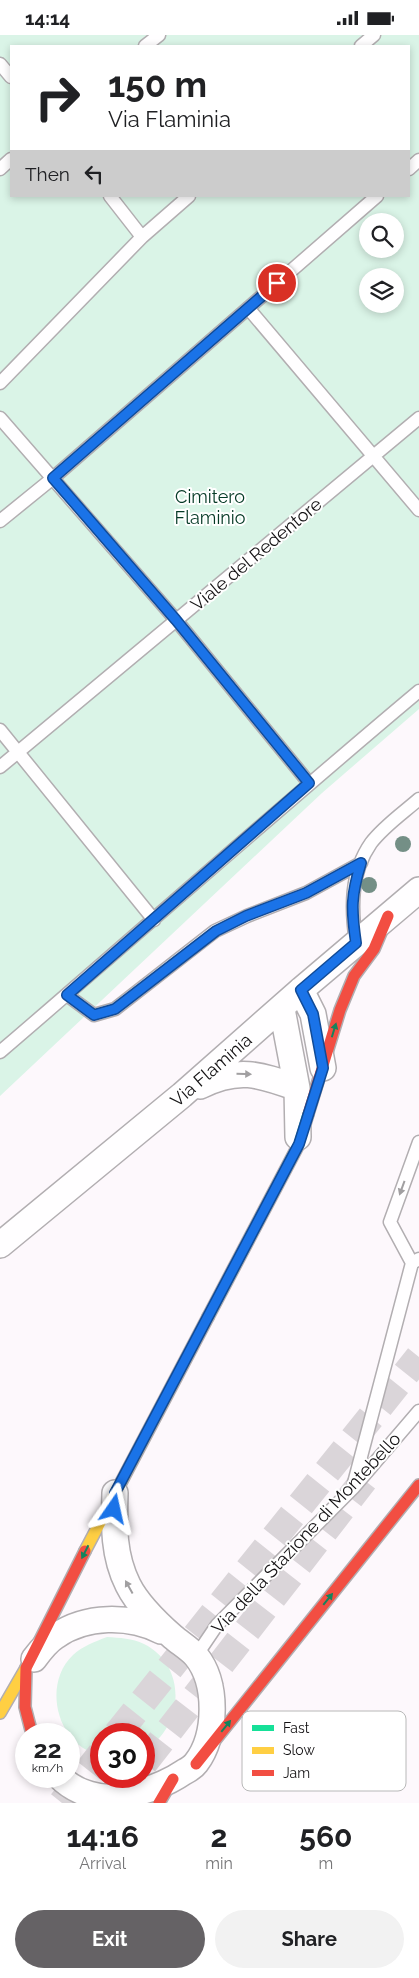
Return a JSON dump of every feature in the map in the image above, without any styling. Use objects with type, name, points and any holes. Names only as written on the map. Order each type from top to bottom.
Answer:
[{"type":"main road","points":[[0,1713],[26,1668],[115,1493],[299,1144],[340,1010],[354,976],[374,949],[388,916]]},
{"type":"main road","points":[[196,1764],[419,1485]]},
{"type":"main road","points":[[26,1668],[25,1707],[29,1723]]},
{"type":"main road","points":[[159,1803],[173,1779]]},
{"type":"street","name":"Via Flaminia","points":[[0,1245],[182,1095],[282,1009],[301,990],[419,890]]},
{"type":"street","points":[[301,990],[313,1014],[323,1068]]},
{"type":"street","points":[[282,1009],[297,1088],[299,1144]]},
{"type":"street","points":[[182,1095],[217,1079],[244,1073],[270,1078],[297,1088]]},
{"type":"street","points":[[76,1788],[91,1795],[116,1798],[151,1790],[196,1764],[206,1744],[212,1725],[212,1699],[205,1672],[196,1656],[172,1637],[144,1608],[129,1588],[121,1569],[115,1549],[115,1493]]},
{"type":"street","points":[[26,1668],[55,1636],[74,1626],[92,1622],[130,1619],[151,1625],[172,1637]]},
{"type":"lane","points":[[146,45],[158,35]]},
{"type":"lane","points":[[362,45],[374,35]]},
{"type":"lane","points":[[0,64],[10,76]]},
{"type":"lane","points":[[0,169],[10,160]]},
{"type":"lane","points":[[111,197],[142,237]]},
{"type":"lane","points":[[0,383],[142,237],[188,197]]},
{"type":"lane","points":[[0,521],[53,478],[377,197]]},
{"type":"lane","points":[[248,308],[419,510]]},
{"type":"lane","points":[[0,418],[176,620],[309,783]]},
{"type":"lane","name":"Viale del Redentore","points":[[0,767],[419,418]]},
{"type":"lane","points":[[0,1052],[154,920],[309,783],[419,691]]},
{"type":"lane","points":[[0,730],[154,920]]},
{"type":"lane","points":[[356,943],[352,916],[353,889],[361,863],[372,843],[419,799]]},
{"type":"lane","points":[[67,995],[94,1015],[115,1009],[216,931],[246,916],[306,893],[361,863]]},
{"type":"lane","points":[[353,1488],[415,1261],[390,1222],[419,1142]]},
{"type":"lane","name":"Via della Stazione di Montebello","points":[[196,1656],[217,1625],[353,1488],[419,1411]]},
{"type":"green space","name":"Cimitero Flaminio","points":[[0,35],[419,35],[419,709],[322,793],[0,1096]]},
{"type":"green space","points":[[107,1637],[130,1639],[144,1644],[158,1654],[168,1667],[174,1681],[176,1697],[173,1713],[167,1727],[155,1742],[155,1723],[90,1723],[90,1751],[80,1746],[80,1723],[63,1723],[56,1698],[58,1682],[63,1668],[73,1655]]},
{"type":"tunnel","points":[[126,1723],[419,1357]]},
{"type":"tunnel","points":[[155,1749],[364,1480]]},
{"type":"tunnel","points":[[62,1803],[90,1768]]},
{"type":"traffic: fast","points":[[208,1317],[299,1144],[308,1114]]},
{"type":"traffic: slow","points":[[85,1551],[208,1317]]},
{"type":"traffic: slow","points":[[0,1713],[26,1668]]},
{"type":"traffic: jam","points":[[308,1114],[340,1010],[354,976],[374,949],[388,916]]},
{"type":"traffic: jam","points":[[196,1764],[419,1485]]},
{"type":"traffic: jam","points":[[29,1723],[25,1707],[26,1668],[85,1551]]},
{"type":"traffic: jam","points":[[159,1803],[173,1779]]},
{"type":"route","points":[[114,1509],[115,1493],[299,1144],[323,1068],[313,1014],[301,990],[356,943],[352,916],[353,889],[361,863],[306,893],[246,916],[216,931],[115,1009],[94,1015],[67,995],[309,783],[176,620],[53,478],[277,283]]}]
